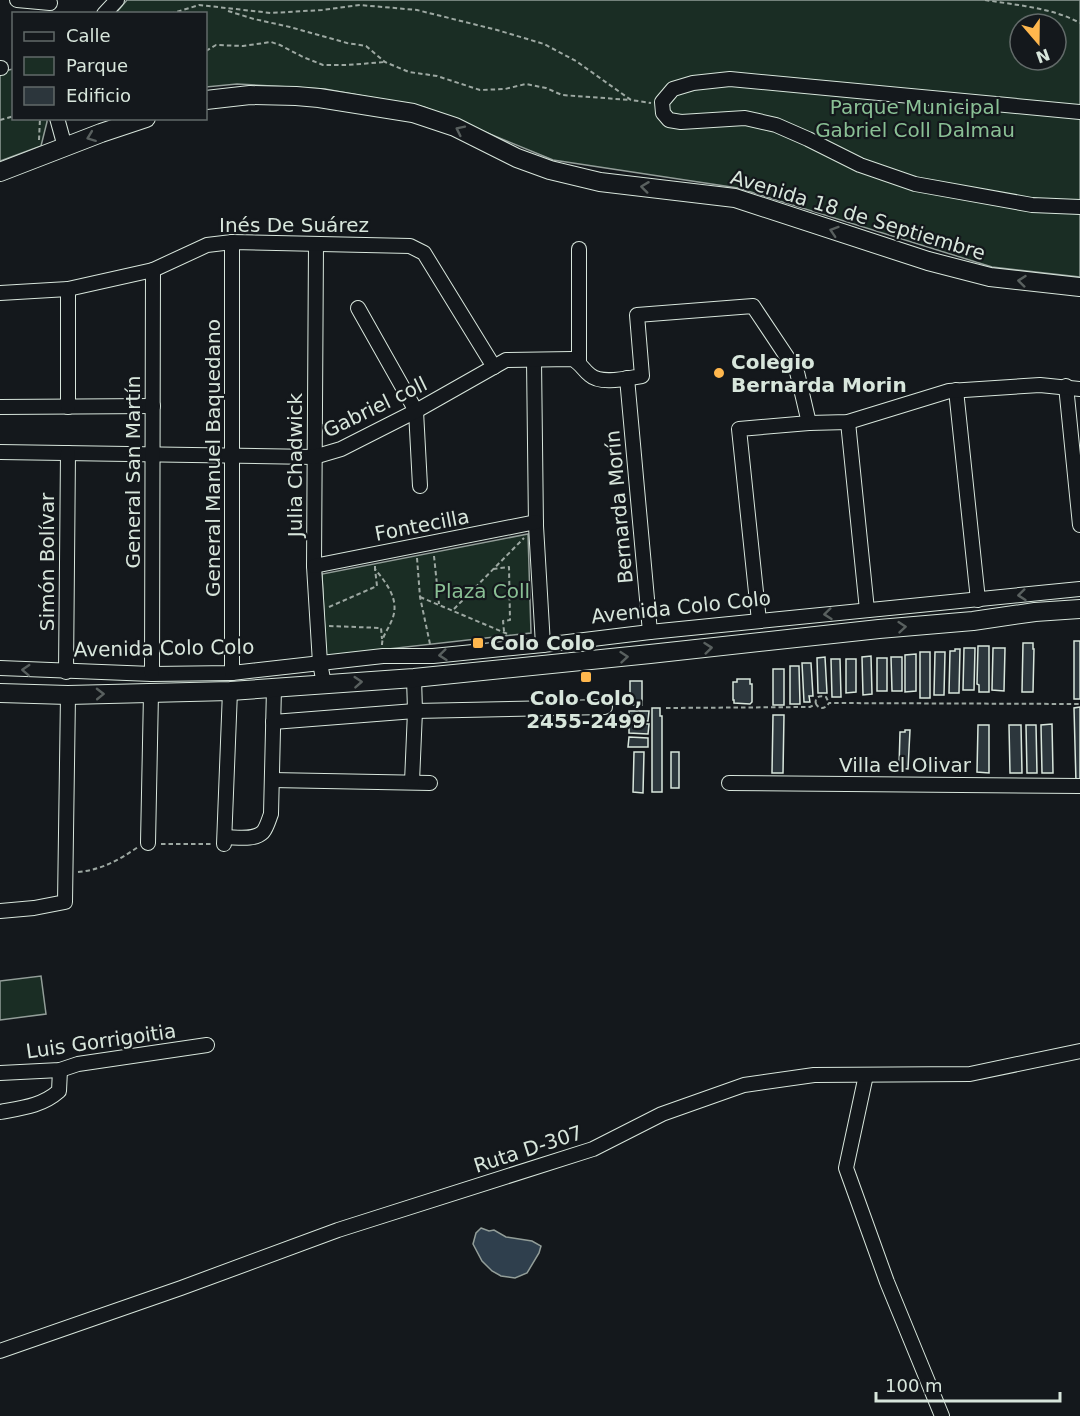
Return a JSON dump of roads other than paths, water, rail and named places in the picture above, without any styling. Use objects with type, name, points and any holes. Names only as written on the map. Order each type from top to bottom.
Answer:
[{"type":"main road","name":"Avenida 18 de Septiembre","points":[[207,100],[250,95],[296,96],[413,113],[455,127],[516,158],[567,174],[600,182],[735,198],[938,264],[990,277],[1080,287]]},
{"type":"main road","points":[[0,172],[140,120]]},
{"type":"main road","name":"Avenida Colo Colo","points":[[0,693],[68,695],[151,693],[231,682],[274,688],[414,678],[879,628],[973,621],[1035,612],[1080,609]]},
{"type":"street","points":[[18,0],[50,3]]},
{"type":"street","points":[[106,12],[117,0]]},
{"type":"street","points":[[1080,112],[730,79],[693,82],[673,89],[662,102],[663,113],[669,120],[681,122],[745,118],[776,125],[860,165],[915,184],[1032,205],[1080,207]]},
{"type":"street","points":[[57,120],[65,147]]},
{"type":"street","name":"Inés De Suárez","points":[[0,293],[68,289],[153,270],[207,245],[232,242],[410,246],[424,253],[494,367]]},
{"type":"street","name":"General Manuel Baquedano","points":[[232,242],[231,682],[224,841],[249,838],[264,831],[271,814],[272,780]]},
{"type":"street","name":"Julia Chadwick","points":[[316,245],[314,566],[320,663],[324,684]]},
{"type":"street","points":[[579,249],[579,362],[594,379],[602,381],[642,376],[637,315],[753,306],[797,372],[809,423]]},
{"type":"street","name":"General San Martín","points":[[152,674],[153,270]]},
{"type":"street","points":[[68,289],[68,407]]},
{"type":"street","points":[[358,308],[416,411],[420,486]]},
{"type":"street","name":"Gabriel coll","points":[[0,452],[315,457],[341,449],[416,411],[506,360],[567,359],[579,362]]},
{"type":"street","points":[[534,360],[537,645],[557,663]]},
{"type":"street","name":"Bernarda Morín","points":[[627,378],[650,632]]},
{"type":"street","points":[[759,621],[739,429],[848,422],[939,393],[956,390],[1040,385],[1073,387],[1080,525]]},
{"type":"street","points":[[956,390],[978,600]]},
{"type":"street","points":[[0,407],[153,406]]},
{"type":"street","points":[[848,422],[867,610]]},
{"type":"street","name":"Simón Bolívar","points":[[66,672],[68,453]]},
{"type":"street","name":"Fontecilla","points":[[314,566],[536,524]]},
{"type":"street","name":"Avenida Colo Colo","points":[[0,668],[152,674],[231,682],[320,663],[383,656],[433,656],[1080,589]]},
{"type":"street","points":[[412,782],[414,678]]},
{"type":"street","points":[[274,688],[272,780],[430,783]]},
{"type":"street","points":[[148,843],[151,693]]},
{"type":"street","points":[[0,911],[65,902],[68,695]]},
{"type":"street","points":[[273,722],[415,711],[605,707]]},
{"type":"street","name":"Villa el Olivar","points":[[729,783],[1080,786]]},
{"type":"street","name":"Luis Gorrigoitia","points":[[0,1073],[60,1070],[78,1064],[207,1045]]},
{"type":"street","name":"Ruta D-307","points":[[0,1351],[338,1230],[593,1149],[662,1114],[744,1085],[814,1075],[970,1074],[1080,1051]]},
{"type":"street","points":[[0,1112],[35,1105],[49,1099],[59,1091],[60,1070]]},
{"type":"street","points":[[866,1075],[846,1168],[887,1282],[942,1416]]},
{"type":"water","points":[[481,1228],[494,1230],[506,1237],[532,1241],[541,1246],[527,1273],[515,1278],[501,1276],[492,1271],[482,1261],[473,1244],[476,1233]]},
{"type":"place","name":"Colegio Bernarda Morin","points":[[719,373]]},
{"type":"place","name":"Colo Colo","points":[[478,643]]},
{"type":"place","name":"Colo Colo, 2455-2499","points":[[586,677]]},
{"type":"park label","name":"Parque Municipal Gabriel Coll Dalmau","points":[[915,118]]},
{"type":"park label","name":"Plaza Coll","points":[[482,591]]}]
